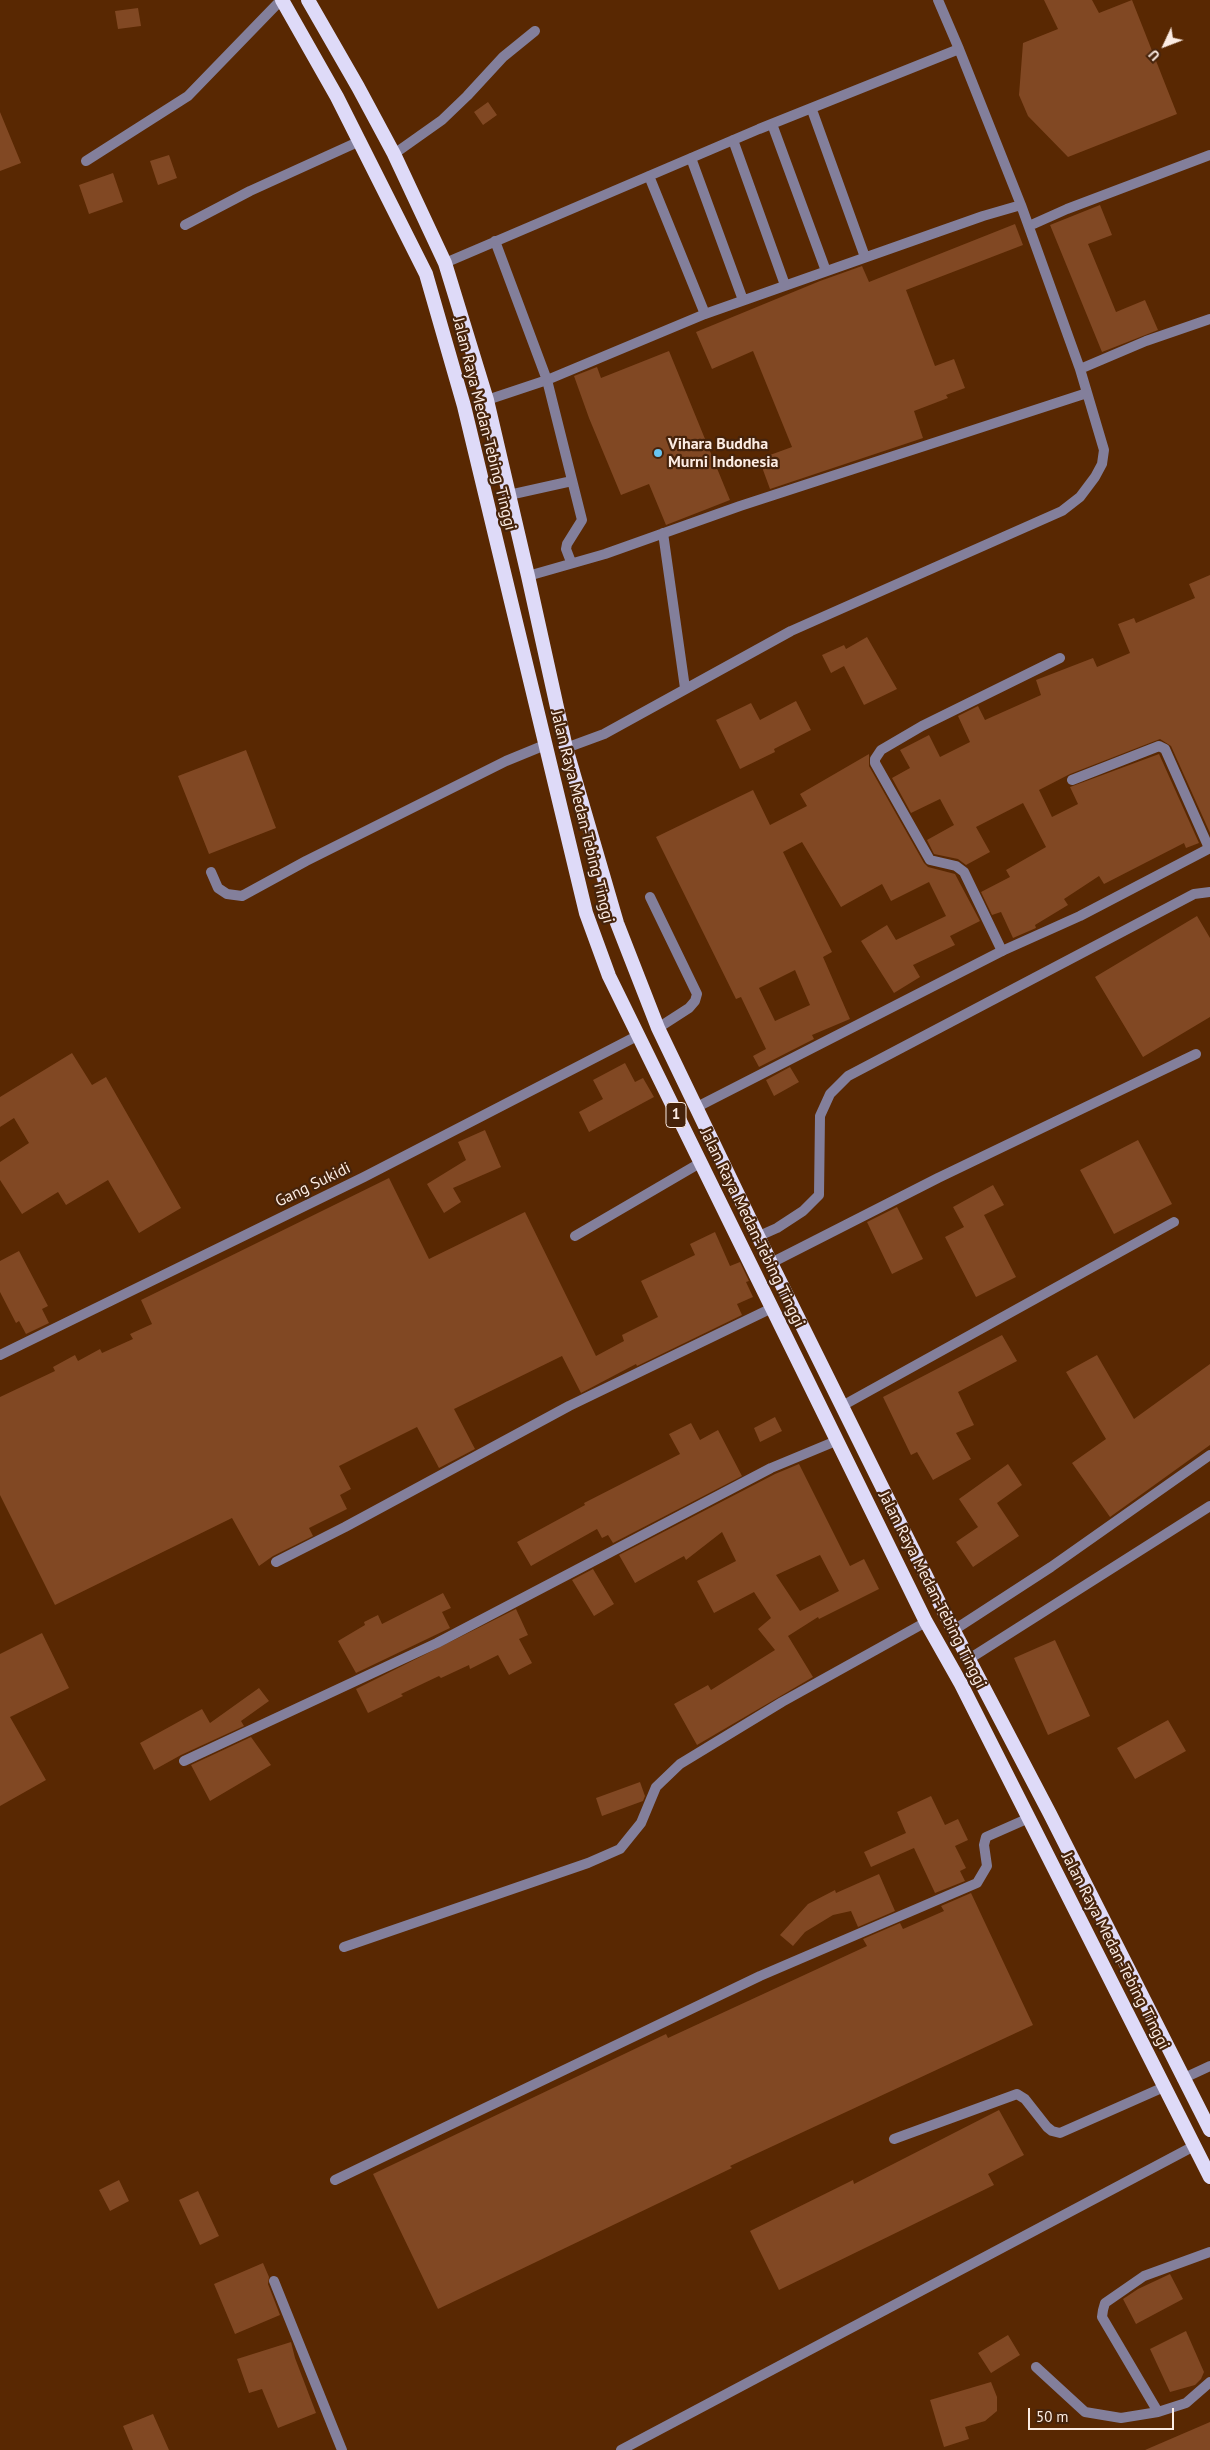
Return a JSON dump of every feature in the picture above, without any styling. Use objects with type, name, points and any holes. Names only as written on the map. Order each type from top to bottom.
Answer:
[{"type":"highway","name":"Jalan Raya Medan-Tebing Tinggi","points":[[281,0],[360,141],[426,274],[464,406],[544,745],[586,913],[610,976],[637,1036],[926,1622],[948,1659],[1210,2178]]},
{"type":"highway","name":"Jalan Raya Medan-Tebing Tinggi","points":[[308,0],[394,154],[445,263],[486,400],[528,576],[566,748],[616,923],[658,1028],[771,1263],[954,1630],[1050,1814],[1182,2079],[1208,2121]]},
{"type":"street","points":[[86,161],[188,96],[281,0]]},
{"type":"street","points":[[566,748],[604,734],[791,631],[1062,511],[1080,497],[1102,464],[1104,450],[1080,369],[1022,205],[938,0]]},
{"type":"street","points":[[394,154],[442,120],[503,57],[535,31]]},
{"type":"street","points":[[445,263],[733,140],[959,50]]},
{"type":"street","points":[[812,110],[865,257]]},
{"type":"street","points":[[772,124],[826,271]]},
{"type":"street","points":[[733,140],[785,285]]},
{"type":"street","points":[[185,225],[250,191],[360,141]]},
{"type":"street","points":[[1029,226],[1067,209],[1210,156]]},
{"type":"street","points":[[691,158],[743,300]]},
{"type":"street","points":[[649,176],[705,314]]},
{"type":"street","points":[[486,400],[547,380],[743,300],[983,216],[1022,205]]},
{"type":"street","points":[[495,241],[547,380],[582,520],[567,544],[571,562]]},
{"type":"street","points":[[1080,369],[1146,342],[1210,319]]},
{"type":"street","points":[[528,576],[571,562],[605,554],[740,506],[1087,393]]},
{"type":"street","points":[[509,495],[572,481]]},
{"type":"street","points":[[663,533],[685,688]]},
{"type":"street","points":[[1002,952],[964,872],[956,866],[934,863],[930,860],[874,763],[881,750],[922,726],[1060,658]]},
{"type":"street","points":[[210,872],[218,888],[227,894],[242,896],[306,861],[506,761],[544,745]]},
{"type":"street","points":[[697,1107],[1002,952],[1080,916],[1210,848],[1165,749],[1159,746],[1072,780]]},
{"type":"street","points":[[759,1236],[777,1228],[803,1211],[819,1194],[820,1116],[830,1094],[848,1076],[1194,894],[1210,892]]},
{"type":"street","points":[[650,897],[697,994],[695,1002],[689,1008],[658,1028]]},
{"type":"street","name":"Gang Sukidi","points":[[0,1355],[364,1177],[637,1036]]},
{"type":"street","points":[[771,1263],[938,1178],[1196,1054]]},
{"type":"street","points":[[575,1236],[700,1163]]},
{"type":"street","points":[[842,1406],[1174,1222]]},
{"type":"street","points":[[276,1562],[346,1527],[569,1406],[772,1308]]},
{"type":"street","points":[[184,1761],[437,1643],[771,1468],[836,1441]]},
{"type":"street","points":[[954,1630],[1051,1567],[1210,1455]]},
{"type":"street","points":[[969,1659],[1210,1506]]},
{"type":"street","points":[[344,1947],[588,1863],[620,1848],[641,1823],[656,1788],[680,1764],[782,1702],[926,1622]]},
{"type":"street","points":[[335,2180],[760,1976],[977,1883],[986,1866],[984,1845],[986,1837],[1029,1818]]},
{"type":"street","points":[[1182,2079],[1210,2066]]},
{"type":"street","points":[[894,2139],[1017,2094],[1025,2099],[1052,2132],[1060,2133],[1164,2087]]},
{"type":"street","points":[[621,2450],[1194,2146]]},
{"type":"street","points":[[1158,2412],[1102,2317],[1105,2303],[1144,2276],[1210,2252]]},
{"type":"street","points":[[274,2281],[342,2450]]},
{"type":"street","points":[[1036,2367],[1085,2412],[1121,2418],[1158,2412],[1186,2403],[1210,2382]]},
{"type":"building","points":[[1044,0],[1092,0],[1099,13],[1132,0],[1177,114],[1068,157],[1028,116],[1019,95],[1023,43],[1058,29]]},
{"type":"building","points":[[138,8],[141,26],[118,29],[115,11]]},
{"type":"building","points":[[488,102],[497,115],[483,125],[474,112]]},
{"type":"building","points":[[0,112],[21,163],[0,171]]},
{"type":"building","points":[[169,155],[177,178],[158,185],[150,161]]},
{"type":"building","points":[[113,173],[123,202],[89,214],[79,185]]},
{"type":"building","points":[[1100,205],[1112,235],[1088,244],[1116,312],[1145,300],[1158,330],[1102,352],[1050,225]]},
{"type":"building","points":[[1015,224],[1023,245],[906,290],[935,366],[954,359],[965,388],[946,395],[948,398],[914,411],[923,438],[770,489],[759,459],[792,447],[753,351],[712,369],[696,332],[820,281],[862,266],[869,282]]},
{"type":"building","name":"Vihara Buddha Murni Indonesia","points":[[669,351],[730,500],[666,525],[649,484],[621,495],[574,376],[597,367],[601,378]]},
{"type":"building","points":[[1210,575],[1210,833],[1171,746],[1160,739],[1070,774],[1039,790],[1052,817],[1078,804],[1070,787],[1159,754],[1199,843],[1186,848],[1184,843],[1104,884],[1099,876],[1064,899],[1068,905],[1035,925],[1036,928],[1013,938],[1001,912],[992,915],[981,892],[1010,877],[1006,870],[1046,847],[1023,803],[976,827],[990,852],[966,865],[958,859],[934,854],[927,840],[954,825],[940,799],[911,813],[892,778],[910,768],[900,750],[929,735],[940,757],[970,742],[958,716],[978,706],[985,720],[1041,695],[1036,680],[1093,658],[1097,667],[1130,653],[1118,624],[1134,618],[1136,623],[1195,598],[1189,584]]},
{"type":"building","points":[[867,637],[897,689],[864,705],[844,666],[831,673],[822,655],[844,645],[846,649]]},
{"type":"building","points":[[796,701],[811,730],[774,749],[775,752],[740,769],[716,720],[751,703],[760,720]]},
{"type":"building","points":[[246,750],[276,828],[209,854],[178,776]]},
{"type":"building","points":[[869,754],[869,766],[924,863],[928,867],[955,874],[980,921],[950,936],[955,945],[913,965],[920,977],[894,993],[861,941],[887,925],[896,940],[946,916],[929,882],[891,901],[882,884],[841,907],[802,842],[783,852],[832,952],[823,957],[850,1019],[812,1035],[814,1039],[759,1067],[753,1056],[766,1049],[741,997],[736,999],[656,837],[753,790],[770,825],[807,806],[800,794]],"holes":[[[795,970],[810,1005],[775,1021],[759,988]]]},
{"type":"building","points":[[1197,916],[1210,938],[1210,1017],[1143,1057],[1095,977]]},
{"type":"building","points":[[72,1053],[92,1085],[106,1077],[181,1208],[139,1233],[108,1180],[66,1205],[58,1192],[22,1214],[0,1180],[0,1162],[29,1143],[14,1118],[0,1127],[0,1097]]},
{"type":"building","points":[[625,1063],[635,1082],[643,1078],[654,1097],[589,1132],[579,1112],[603,1099],[593,1080]]},
{"type":"building","points":[[790,1067],[799,1082],[774,1096],[766,1080]]},
{"type":"building","points":[[485,1130],[501,1167],[453,1188],[461,1202],[444,1213],[427,1184],[466,1160],[458,1142]]},
{"type":"building","points":[[1138,1140],[1172,1204],[1114,1234],[1080,1170]]},
{"type":"building","points":[[389,1178],[429,1259],[525,1212],[596,1356],[624,1341],[622,1335],[658,1317],[641,1281],[695,1255],[690,1244],[715,1232],[730,1266],[740,1262],[749,1281],[746,1282],[753,1297],[737,1304],[742,1315],[637,1366],[636,1364],[581,1393],[562,1356],[454,1409],[475,1449],[439,1468],[417,1427],[339,1466],[351,1489],[340,1495],[347,1509],[309,1528],[313,1536],[273,1556],[259,1566],[232,1518],[55,1605],[0,1495],[0,1397],[55,1371],[53,1367],[75,1355],[78,1361],[100,1349],[102,1353],[133,1339],[130,1334],[152,1324],[141,1300]]},
{"type":"building","points":[[993,1185],[1004,1205],[984,1215],[1016,1277],[976,1297],[945,1237],[964,1227],[953,1207]]},
{"type":"building","points":[[897,1207],[923,1259],[892,1274],[867,1222]]},
{"type":"building","points":[[19,1251],[48,1306],[42,1309],[49,1323],[26,1334],[19,1321],[16,1323],[0,1292],[0,1261]]},
{"type":"building","points":[[1002,1335],[1017,1361],[958,1392],[974,1425],[956,1433],[971,1459],[933,1480],[917,1452],[911,1455],[883,1397]]},
{"type":"building","points":[[1097,1355],[1134,1419],[1210,1364],[1210,1445],[1110,1517],[1072,1463],[1106,1439],[1066,1372]]},
{"type":"building","points":[[775,1417],[782,1431],[760,1442],[754,1428]]},
{"type":"building","points":[[691,1423],[700,1440],[718,1430],[742,1476],[613,1543],[608,1535],[602,1538],[597,1529],[531,1566],[517,1542],[585,1505],[584,1503],[680,1454],[669,1434]]},
{"type":"building","points":[[799,1464],[850,1566],[864,1559],[879,1589],[819,1619],[818,1617],[788,1636],[813,1677],[697,1745],[674,1704],[708,1685],[711,1690],[775,1650],[758,1629],[771,1618],[754,1592],[714,1613],[697,1581],[736,1561],[722,1532],[686,1560],[684,1556],[635,1583],[619,1555],[775,1474]],"holes":[[[820,1555],[839,1591],[800,1611],[776,1575]]]},
{"type":"building","points":[[1008,1464],[1022,1485],[997,1503],[1019,1536],[973,1567],[956,1542],[978,1527],[959,1499]]},
{"type":"building","points":[[593,1569],[614,1604],[594,1616],[572,1580]]},
{"type":"building","points":[[443,1593],[451,1608],[442,1612],[450,1628],[356,1673],[338,1641],[365,1625],[364,1622],[378,1615],[382,1624]]},
{"type":"building","points":[[516,1609],[528,1635],[519,1639],[532,1663],[509,1675],[498,1655],[470,1669],[469,1665],[441,1678],[439,1676],[401,1694],[403,1696],[368,1713],[356,1689]]},
{"type":"building","points":[[42,1633],[69,1688],[10,1717],[46,1780],[0,1806],[0,1654]]},
{"type":"building","points":[[1055,1640],[1090,1716],[1048,1735],[1014,1658]]},
{"type":"building","points":[[259,1688],[269,1701],[241,1721],[244,1726],[181,1755],[154,1770],[140,1743],[202,1709],[210,1723]]},
{"type":"building","points":[[1168,1720],[1186,1751],[1135,1779],[1117,1748]]},
{"type":"building","points":[[251,1737],[271,1765],[210,1801],[191,1765]]},
{"type":"building","points":[[640,1782],[645,1796],[643,1801],[602,1816],[596,1798]]},
{"type":"building","points":[[931,1796],[945,1825],[958,1819],[968,1840],[955,1846],[966,1868],[960,1871],[965,1881],[935,1893],[914,1848],[871,1867],[864,1852],[906,1833],[897,1812]]},
{"type":"building","points":[[879,1874],[895,1911],[858,1927],[851,1911],[833,1915],[805,1932],[793,1946],[780,1935],[808,1904],[835,1890],[836,1893]]},
{"type":"building","points":[[971,1893],[1033,2025],[730,2166],[732,2168],[438,2309],[373,2174],[666,2034],[668,2038],[867,1946],[863,1939],[900,1923],[903,1929],[944,1911],[941,1906]]},
{"type":"building","points":[[999,2110],[1024,2155],[988,2174],[994,2185],[779,2290],[750,2231],[853,2180],[854,2184]]},
{"type":"building","points":[[119,2180],[129,2201],[110,2211],[99,2190]]},
{"type":"building","points":[[198,2191],[219,2236],[200,2245],[179,2200]]},
{"type":"building","points":[[263,2263],[269,2277],[268,2284],[280,2315],[235,2334],[214,2284]]},
{"type":"building","points":[[1170,2274],[1183,2299],[1136,2324],[1123,2299],[1138,2289]]},
{"type":"building","points":[[1186,2331],[1204,2372],[1201,2379],[1195,2385],[1170,2392],[1150,2349]]},
{"type":"building","points":[[1008,2335],[1020,2355],[991,2373],[978,2353]]},
{"type":"building","points":[[291,2342],[295,2358],[316,2413],[278,2428],[262,2389],[249,2393],[237,2359]]},
{"type":"building","points":[[991,2382],[997,2397],[997,2411],[985,2421],[965,2427],[969,2439],[944,2447],[930,2400]]},
{"type":"building","points":[[153,2414],[169,2450],[133,2450],[123,2426]]},
{"type":"building","points":[[1210,2422],[1210,2450],[1145,2450]]},
{"type":"place","name":"Vihara Buddha Murni Indonesia","points":[[658,453]]}]
